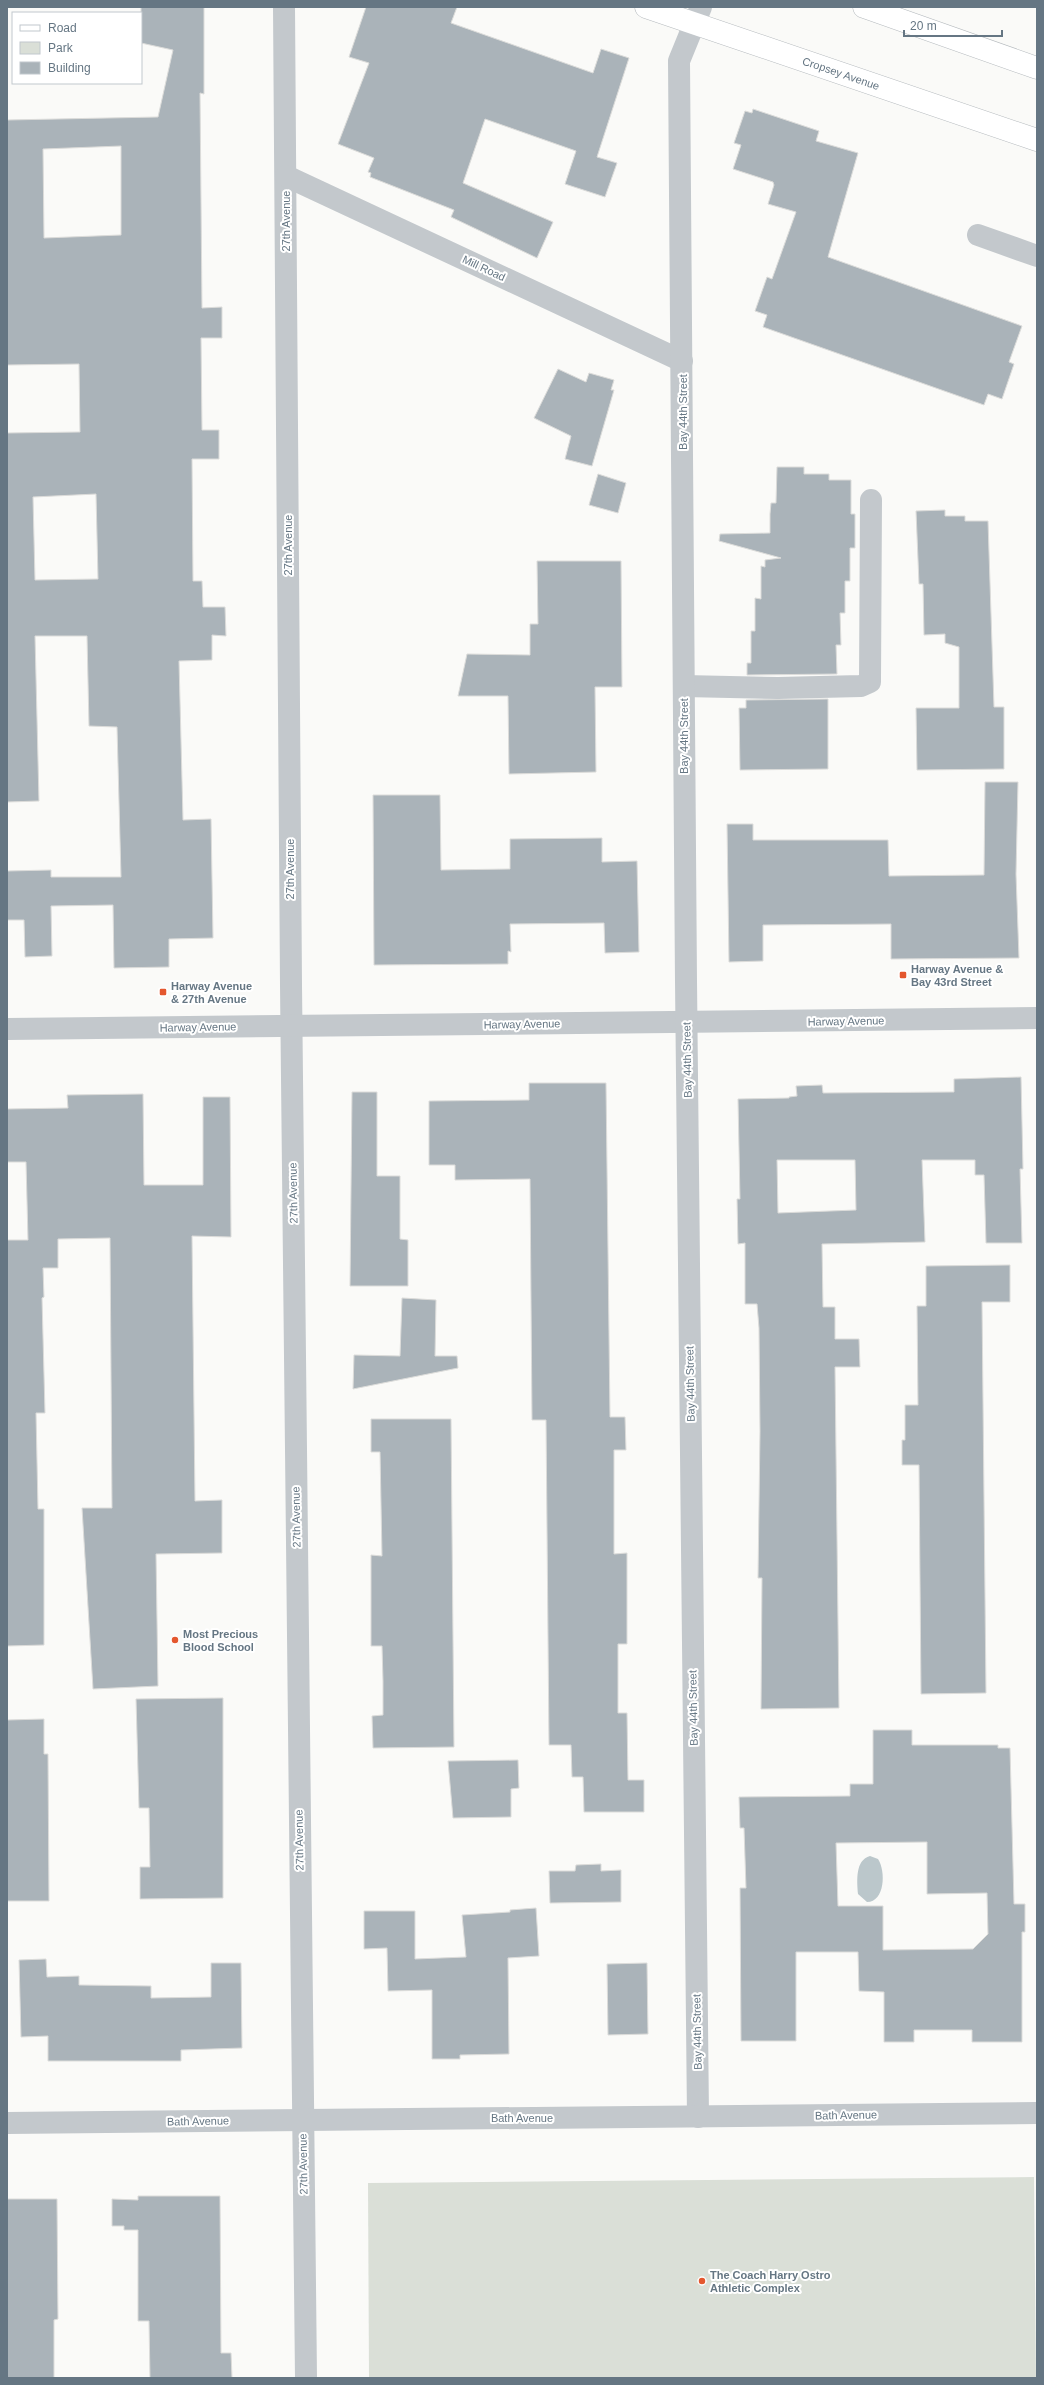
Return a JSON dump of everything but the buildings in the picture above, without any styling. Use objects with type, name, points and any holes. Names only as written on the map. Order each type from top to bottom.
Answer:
[{"type":"main road","name":"Cropsey Avenue","points":[[646,7],[698,15],[1037,140]]},
{"type":"main road","points":[[864,7],[1037,68]]},
{"type":"street","name":"27th Avenue","points":[[284,7],[291,1026],[306,2378]]},
{"type":"street","name":"Bay 44th Street","points":[[698,15],[679,61],[686,1022],[698,2117]]},
{"type":"street","name":"Mill Road","points":[[286,176],[682,361]]},
{"type":"street","points":[[978,235],[1037,256]]},
{"type":"street","points":[[684,686],[778,688],[861,686],[870,682],[871,500]]},
{"type":"street","name":"Harway Avenue","points":[[7,1029],[1037,1018]]},
{"type":"street","name":"Bath Avenue","points":[[7,2123],[1037,2113]]},
{"type":"green space","name":"The Coach Harry Ostro Athletic Complex","points":[[1034,2177],[1036,2378],[369,2378],[368,2183]]},
{"type":"shaded area","points":[[870,1856],[878,1859],[881,1864],[883,1878],[880,1892],[877,1897],[873,1901],[867,1902],[858,1894],[857,1877],[859,1866],[865,1858]]},
{"type":"place","name":"Harway Avenue & Bay 43rd Street","points":[[903,975]]},
{"type":"place","name":"Harway Avenue & 27th Avenue","points":[[163,992]]},
{"type":"place","name":"Most Precious Blood School","points":[[175,1640]]},
{"type":"place","name":"The Coach Harry Ostro Athletic Complex","points":[[702,2281]]}]
